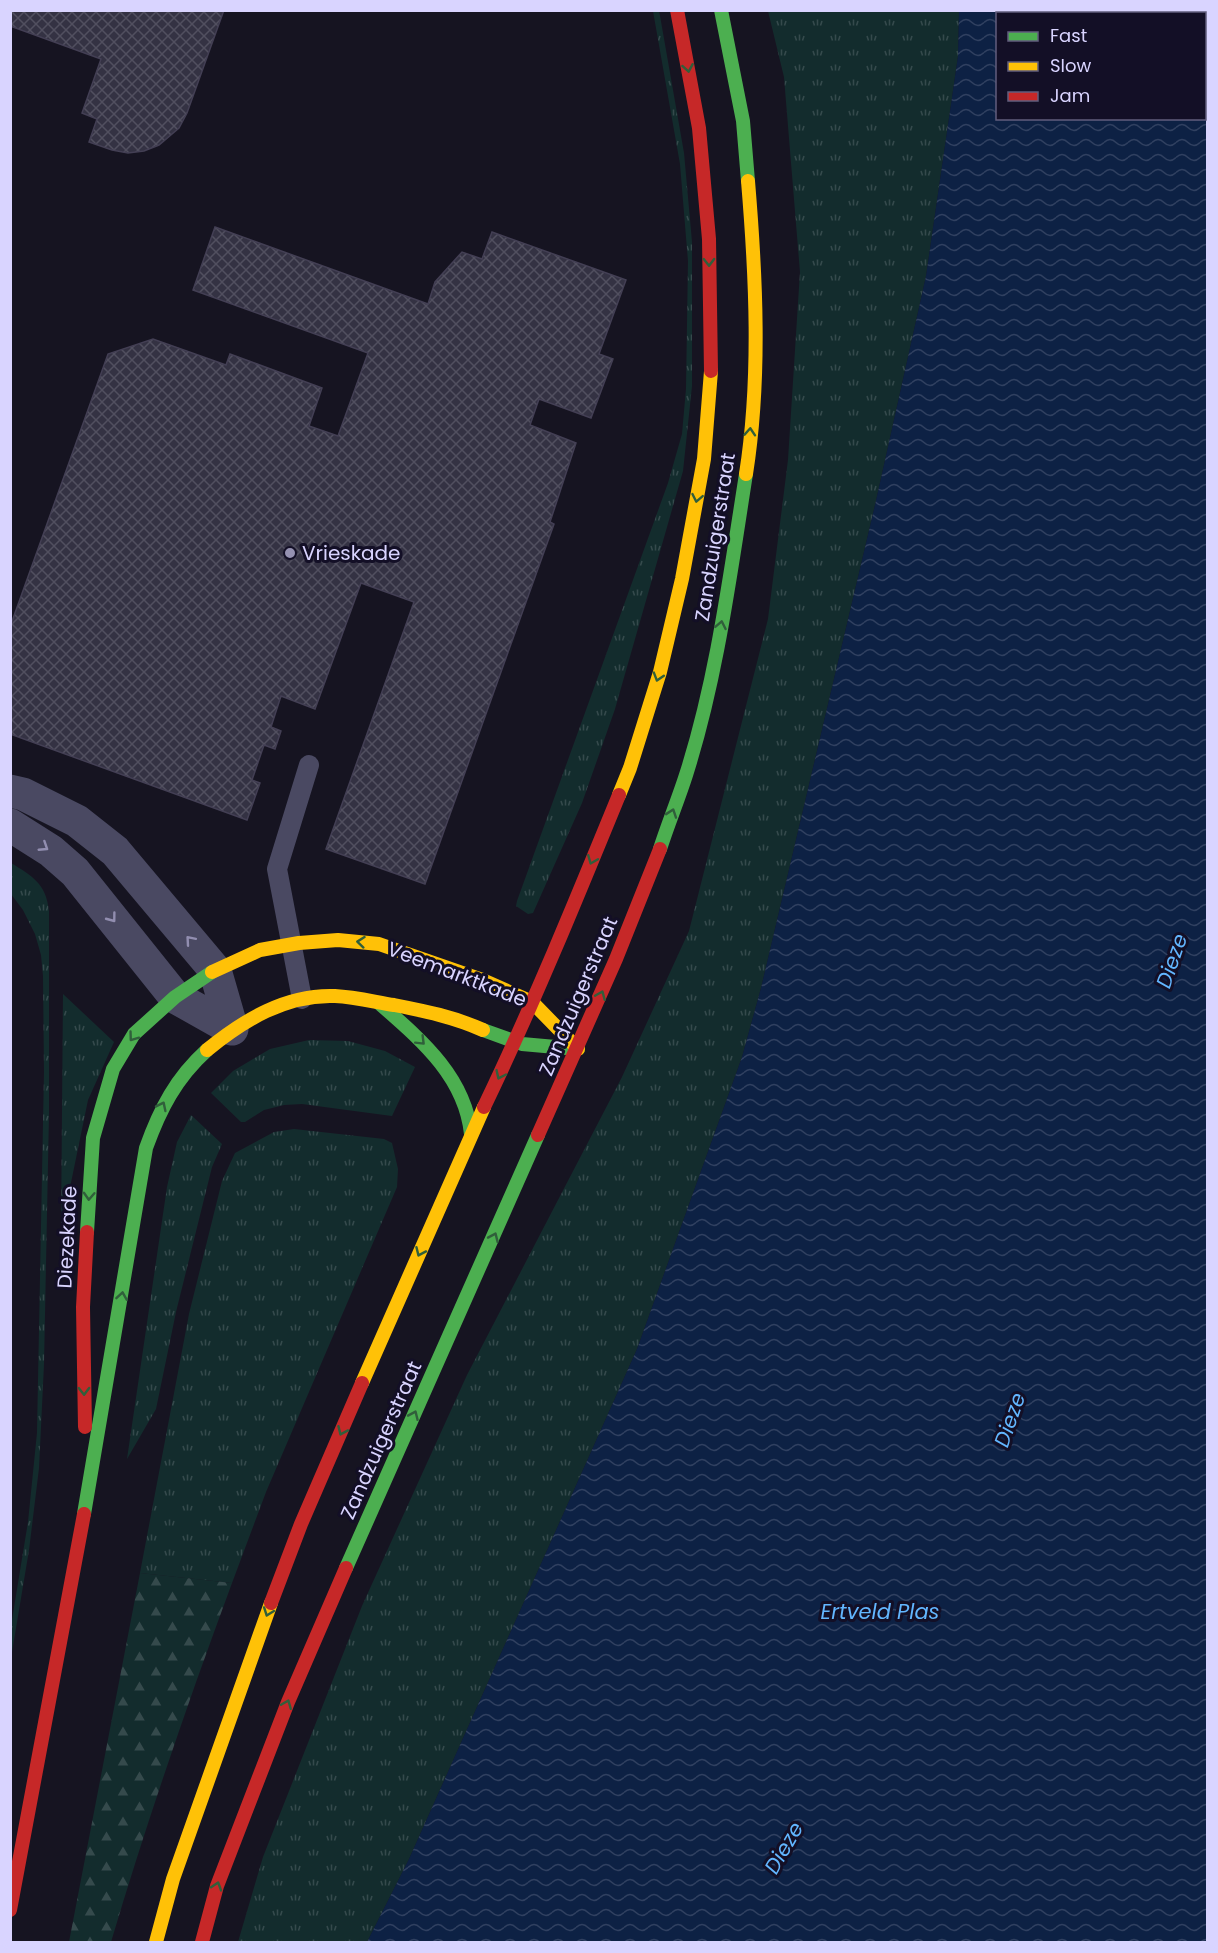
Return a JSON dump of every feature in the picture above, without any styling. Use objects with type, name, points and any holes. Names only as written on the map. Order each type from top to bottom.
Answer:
[{"type":"main road","name":"Zandzuigerstraat","points":[[156,1942],[173,1879],[240,1687],[301,1524],[471,1134],[515,1042],[567,923],[633,758],[660,672],[682,579],[704,459],[711,371],[709,239],[699,128],[677,10]]},
{"type":"main road","name":"Zandzuigerstraat","points":[[202,1942],[217,1886],[293,1691],[364,1526],[578,1048],[655,862],[686,774],[710,681],[729,582],[748,460],[755,372],[753,239],[743,121],[721,10]]},
{"type":"main road","name":"Veemarktkade","points":[[174,997],[215,970],[260,950],[338,940],[379,944],[480,980],[532,1002],[578,1048]]},
{"type":"main road","points":[[232,1029],[278,1006],[302,999],[327,996],[378,1002],[450,1017],[515,1042],[578,1048]]},
{"type":"main road","name":"Diezekade","points":[[86,1506],[83,1307],[93,1138],[113,1069],[134,1034],[174,997]]},
{"type":"main road","points":[[378,1002],[440,1060],[466,1108],[471,1134]]},
{"type":"main road","name":"Diezekade","points":[[10,1910],[35,1787],[86,1506],[146,1148],[164,1101],[180,1076],[206,1049],[232,1029]]},
{"type":"street","points":[[10,791],[23,794],[77,821],[114,851],[215,970],[232,1029]]},
{"type":"street","points":[[10,825],[51,851],[75,872],[174,997],[232,1029]]},
{"type":"lane","points":[[302,999],[277,869],[309,765]]},
{"type":"green space","points":[[653,11],[659,11],[684,153],[692,242],[692,386],[683,471],[615,709],[582,803],[533,913],[528,914],[516,906],[517,901],[668,483],[682,434],[686,389],[688,261],[680,164]]},
{"type":"green space","points":[[768,11],[959,11],[958,56],[926,276],[875,505],[761,988],[742,1057],[637,1349],[409,1859],[367,1942],[238,1942],[263,1857],[362,1606],[467,1375],[622,1077],[689,931],[768,619],[788,460],[800,272],[784,77]]},
{"type":"green space","points":[[11,863],[37,881],[45,894],[49,911],[49,1113],[44,1364],[39,1468],[29,1550],[11,1658],[11,1626],[28,1522],[37,1433],[44,1072],[41,955],[35,934],[23,910],[11,894]]},
{"type":"green space","points":[[63,994],[114,1042],[88,1100],[61,1231]]},
{"type":"green space","points":[[309,1040],[348,1041],[385,1051],[415,1067],[392,1116],[302,1104],[284,1105],[264,1110],[245,1122],[241,1122],[211,1093],[233,1071],[270,1049]]},
{"type":"green space","points":[[191,1115],[222,1144],[212,1167],[176,1312],[156,1409],[127,1459],[167,1187],[177,1142]]},
{"type":"green space","points":[[294,1129],[384,1139],[392,1143],[398,1169],[397,1187],[266,1492],[232,1583],[140,1573],[189,1314],[222,1181],[235,1153],[274,1132]]},
{"type":"green space","points":[[140,1573],[232,1583],[168,1762],[111,1942],[69,1942]]},
{"type":"water","name":"Ertveld Plas","points":[[959,11],[1207,11],[1207,1942],[367,1942],[409,1859],[637,1349],[742,1057],[761,988],[875,505],[926,276],[958,56]]},
{"type":"building","points":[[10,10],[224,10],[187,113],[179,128],[159,145],[144,151],[128,153],[89,142],[97,119],[82,113],[101,59],[10,26]]},
{"type":"building","name":"Vrieskade","points":[[215,227],[428,304],[435,282],[462,252],[482,259],[492,232],[626,280],[599,354],[613,359],[591,418],[539,399],[530,425],[576,443],[550,522],[554,524],[425,884],[326,849],[414,602],[361,583],[315,709],[281,696],[271,727],[281,731],[275,749],[264,745],[252,780],[260,783],[247,820],[10,734],[10,627],[108,354],[153,339],[226,365],[230,354],[322,388],[309,426],[338,436],[368,353],[193,290]]},
{"type":"traffic: fast","points":[[721,10],[743,121],[748,181]]},
{"type":"traffic: fast","points":[[660,849],[686,775],[706,701],[722,626],[746,474]]},
{"type":"traffic: fast","points":[[87,1232],[93,1138],[113,1069],[134,1034],[175,997],[212,972]]},
{"type":"traffic: fast","points":[[379,1003],[425,1045],[450,1077],[460,1094],[471,1134]]},
{"type":"traffic: fast","points":[[483,1030],[522,1044],[578,1049]]},
{"type":"traffic: fast","points":[[84,1514],[146,1148],[170,1095],[186,1072],[207,1050]]},
{"type":"traffic: fast","points":[[346,1568],[538,1135]]},
{"type":"traffic: slow","points":[[746,474],[754,401],[756,328],[748,181]]},
{"type":"traffic: slow","points":[[619,795],[630,768],[660,672],[682,579],[704,459],[711,371]]},
{"type":"traffic: slow","points":[[212,972],[260,950],[299,943],[338,940],[379,944],[480,979],[532,1002],[578,1049]]},
{"type":"traffic: slow","points":[[207,1050],[266,1011],[300,999],[317,997],[350,997],[406,1007],[450,1018],[483,1030]]},
{"type":"traffic: slow","points":[[362,1383],[484,1107]]},
{"type":"traffic: slow","points":[[156,1942],[173,1879],[271,1603]]},
{"type":"traffic: jam","points":[[677,10],[699,128],[709,239],[711,371]]},
{"type":"traffic: jam","points":[[484,1107],[537,991],[619,795]]},
{"type":"traffic: jam","points":[[538,1135],[616,959],[660,849]]},
{"type":"traffic: jam","points":[[85,1427],[83,1307],[87,1232]]},
{"type":"traffic: jam","points":[[271,1603],[301,1524],[362,1383]]},
{"type":"traffic: jam","points":[[10,1910],[84,1514]]},
{"type":"traffic: jam","points":[[202,1942],[217,1886],[288,1702],[346,1568]]},
{"type":"place","name":"Vrieskade","points":[[290,553]]},
{"type":"water label","name":"Dieze","points":[[1172,961]]},
{"type":"water label","name":"Dieze","points":[[1010,1420]]},
{"type":"water label","name":"Dieze","points":[[784,1848]]}]
